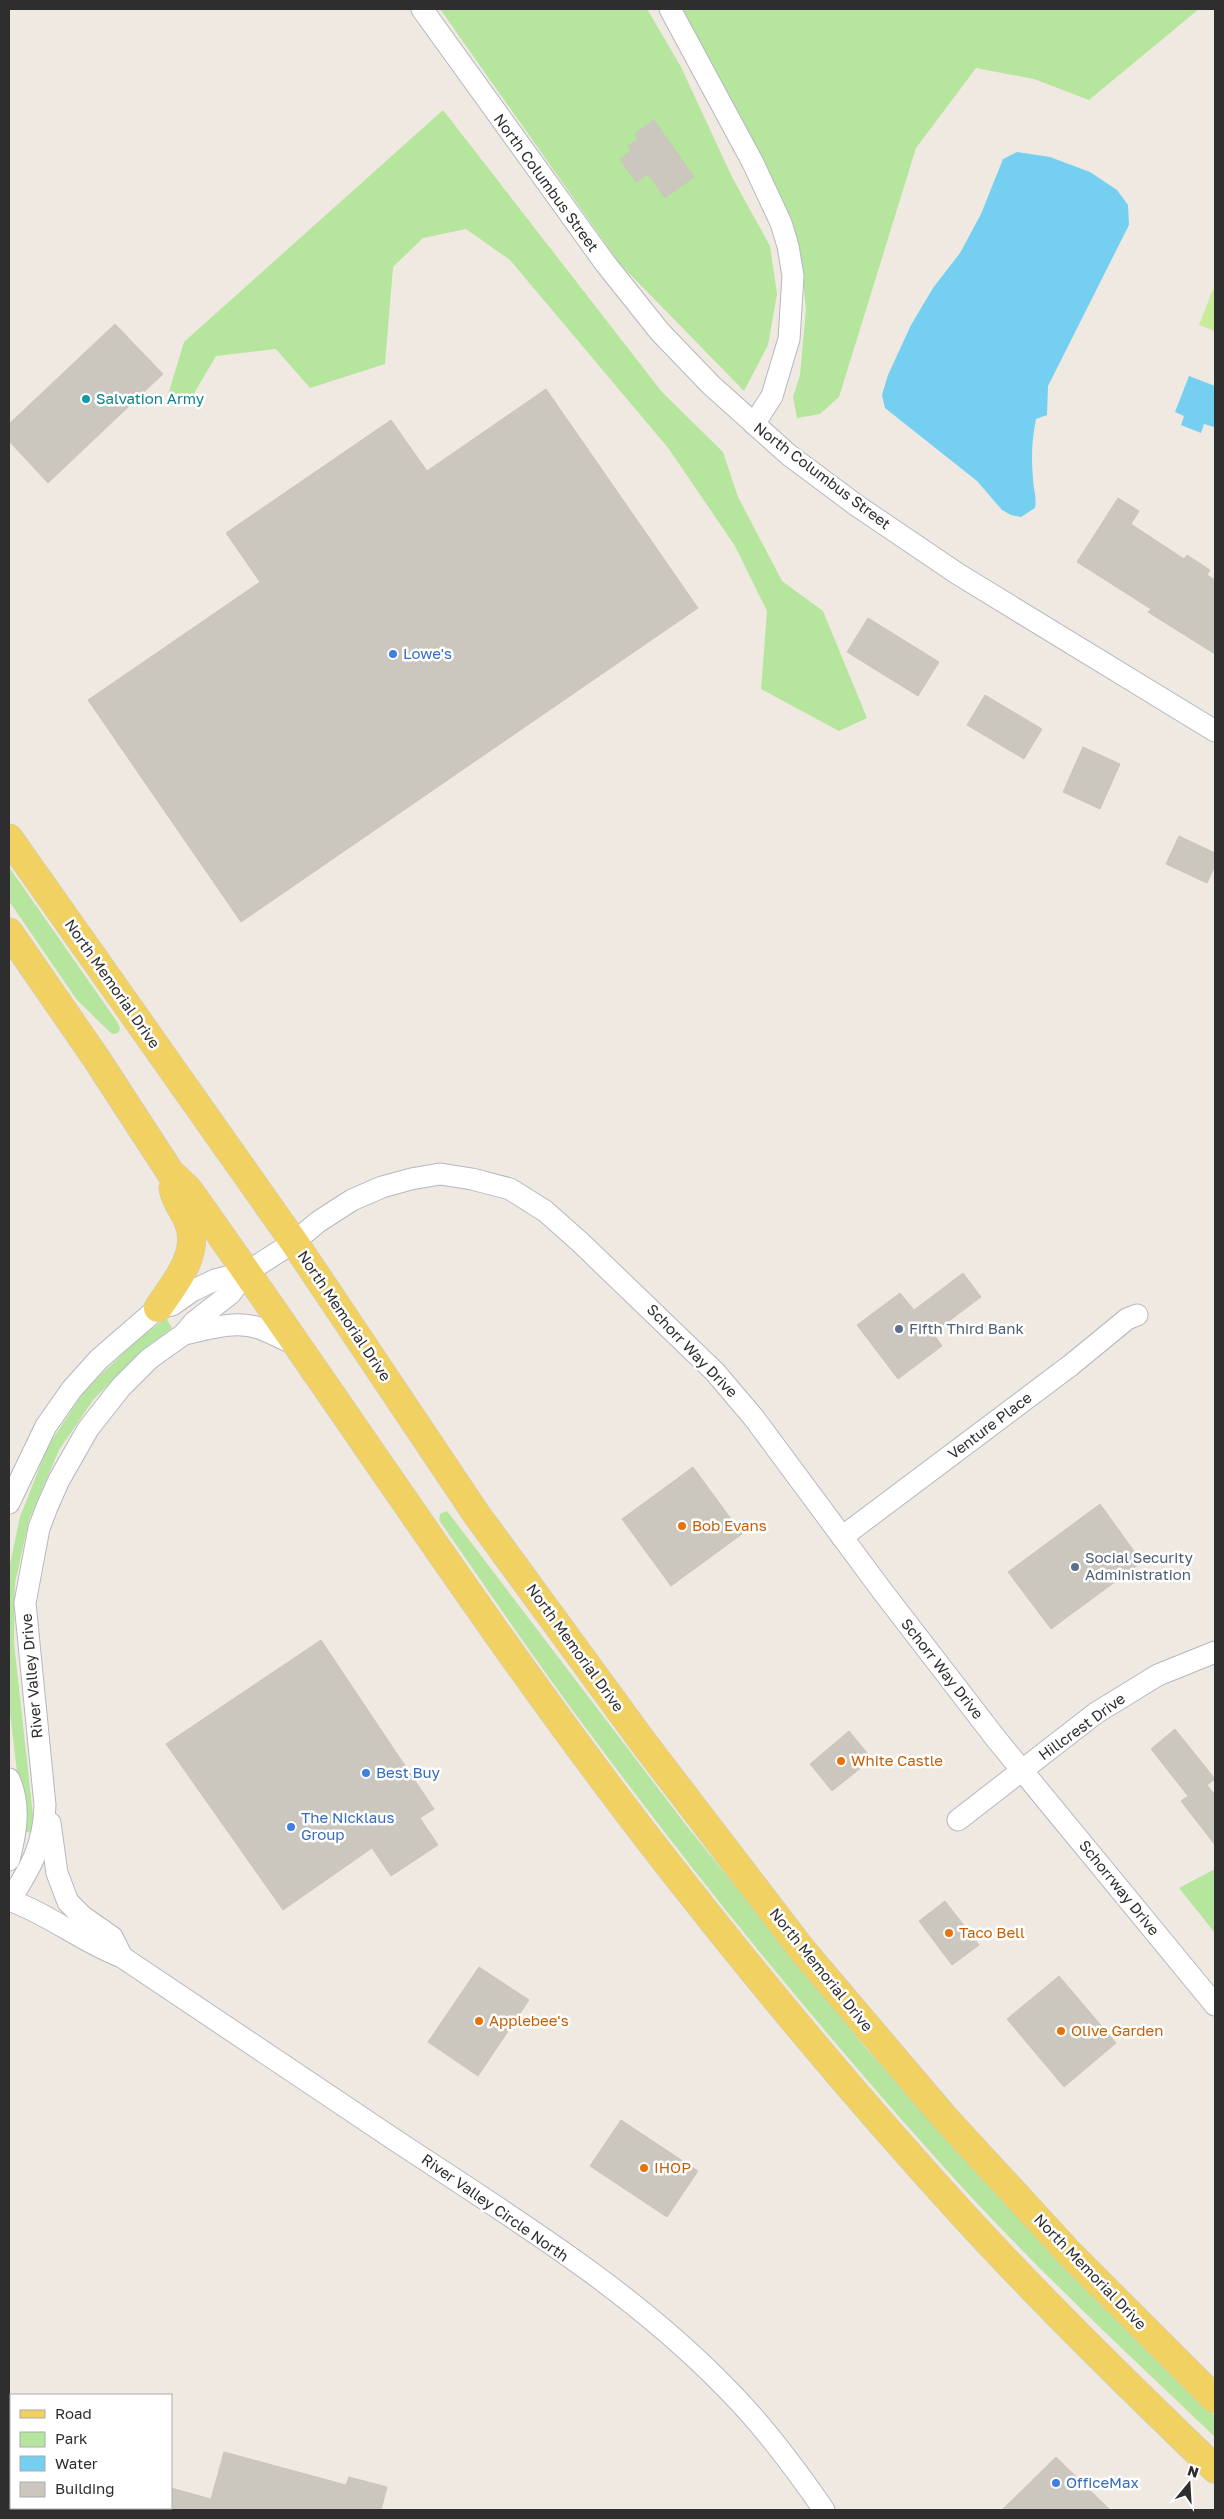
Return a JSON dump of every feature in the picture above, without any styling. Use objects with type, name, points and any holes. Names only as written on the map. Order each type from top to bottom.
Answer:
[{"type":"main road","name":"North Memorial Drive","points":[[9,838],[294,1242],[476,1515],[643,1742],[803,1951],[957,2131],[1071,2255],[1215,2399]]},
{"type":"main road","points":[[9,932],[96,1058],[170,1172],[188,1189],[459,1578],[590,1762],[666,1862],[763,1984],[864,2103],[968,2219],[1124,2381],[1215,2469]]},
{"type":"main road","points":[[158,1308],[179,1278],[186,1264],[192,1231],[174,1196],[170,1172]]},
{"type":"street","name":"North Columbus Street","points":[[422,9],[605,263],[660,332],[711,385],[789,455],[958,574],[1215,731]]},
{"type":"street","points":[[670,9],[752,163],[781,223],[788,246],[793,276],[790,339],[772,396],[754,424]]},
{"type":"street","name":"Schorr Way Drive","points":[[247,1272],[294,1242],[318,1222],[352,1200],[382,1187],[411,1179],[440,1174],[472,1179],[510,1189],[545,1211],[670,1326],[715,1372],[754,1418],[842,1537],[1022,1771]]},
{"type":"street","points":[[9,1503],[46,1426],[72,1389],[99,1359],[158,1308],[172,1304],[192,1290],[215,1280],[247,1272]]},
{"type":"street","name":"River Valley Drive","points":[[9,1895],[26,1876],[40,1846],[44,1827],[45,1806],[26,1630],[25,1603],[40,1528],[59,1480],[88,1429],[104,1407],[149,1359],[184,1334],[194,1322],[230,1294],[247,1272]]},
{"type":"street","name":"Venture Place","points":[[842,1537],[1061,1372],[1127,1319],[1137,1315]]},
{"type":"street","name":"River Valley Drive","points":[[184,1334],[215,1327],[240,1325],[258,1327],[298,1346]]},
{"type":"street","name":"Hillcrest Drive","points":[[958,1820],[1104,1708],[1158,1675],[1215,1652]]},
{"type":"street","name":"Schorrway Drive","points":[[1022,1771],[1215,2005]]},
{"type":"street","points":[[9,1779],[15,1793],[17,1813],[16,1834],[9,1860]]},
{"type":"street","name":"River Valley Circle North","points":[[45,1806],[51,1829],[57,1873],[68,1902],[82,1916],[112,1937],[122,1957]]},
{"type":"street","name":"River Valley Circle North","points":[[9,1895],[103,1950],[122,1957],[499,2208],[634,2305],[680,2344],[729,2390],[766,2432],[824,2510]]},
{"type":"green space","points":[[440,9],[647,9],[681,67],[732,177],[770,246],[777,294],[768,345],[744,391],[620,264]]},
{"type":"green space","points":[[677,9],[1199,9],[1089,100],[1034,79],[976,68],[916,148],[839,397],[820,414],[797,418],[793,397],[800,375],[806,309],[800,252],[778,199]]},
{"type":"green space","points":[[443,110],[662,392],[723,452],[738,497],[782,581],[823,611],[867,718],[839,731],[761,689],[767,611],[735,546],[669,449],[510,260],[466,229],[423,238],[393,267],[385,364],[310,388],[276,349],[216,356],[189,402],[167,398],[184,342]]},
{"type":"green space","points":[[1213,289],[1215,290],[1215,331],[1199,325]]},
{"type":"green space","points":[[9,867],[118,1023],[120,1029],[118,1033],[112,1034],[77,1000],[9,901]]},
{"type":"green space","points":[[166,1318],[172,1328],[141,1351],[93,1400],[59,1450],[29,1520],[15,1583],[14,1643],[35,1834],[24,1831],[9,1704],[9,1569],[20,1517],[48,1446],[85,1390],[135,1342]]},
{"type":"green space","points":[[447,1511],[686,1825],[864,2046],[944,2136],[1165,2368],[1215,2416],[1215,2437],[1086,2314],[992,2219],[867,2080],[775,1971],[686,1860],[538,1663],[439,1520],[440,1514]]},
{"type":"green space","points":[[1215,1869],[1215,1933],[1179,1888]]},
{"type":"water","points":[[1017,152],[1050,157],[1090,172],[1117,190],[1128,205],[1129,225],[1048,386],[1047,415],[1036,419],[1033,441],[1032,463],[1036,500],[1035,508],[1021,517],[1011,515],[1002,510],[977,481],[885,408],[882,395],[888,375],[911,325],[933,288],[960,253],[981,214],[1003,159]]},
{"type":"water","points":[[1189,376],[1215,386],[1215,424],[1214,427],[1204,424],[1201,433],[1181,425],[1184,416],[1175,412]]},
{"type":"building","points":[[654,120],[694,177],[665,198],[648,174],[636,182],[620,159],[631,151],[628,146],[638,139],[635,134]]},
{"type":"building","name":"Salvation Army","points":[[115,324],[163,374],[48,483],[9,441],[9,424]]},
{"type":"building","name":"Lowe's","points":[[546,389],[698,608],[241,922],[88,700],[260,582],[226,533],[391,420],[427,471]]},
{"type":"building","points":[[1118,498],[1139,511],[1131,524],[1184,559],[1187,555],[1210,570],[1207,575],[1215,580],[1215,654],[1148,612],[1151,609],[1077,562]]},
{"type":"building","points":[[868,618],[939,662],[918,696],[847,652]]},
{"type":"building","points":[[985,695],[1042,729],[1024,759],[967,725]]},
{"type":"building","points":[[1083,747],[1120,764],[1100,809],[1063,792]]},
{"type":"building","points":[[1179,836],[1215,853],[1215,866],[1207,883],[1166,864]]},
{"type":"building","name":"Fifth Third Bank","points":[[963,1273],[981,1297],[933,1333],[942,1346],[898,1379],[857,1325],[900,1293],[914,1310]]},
{"type":"building","name":"Bob Evans","points":[[693,1467],[742,1534],[671,1586],[622,1519]]},
{"type":"building","name":"Social Security Administration","points":[[1100,1504],[1142,1562],[1051,1629],[1008,1572]]},
{"type":"building","name":"Best Buy","points":[[321,1640],[434,1809],[420,1818],[438,1845],[391,1876],[372,1848],[283,1910],[166,1744]]},
{"type":"building","points":[[1175,1729],[1215,1779],[1207,1785],[1215,1795],[1215,1845],[1181,1801],[1188,1796],[1151,1749]]},
{"type":"building","name":"White Castle","points":[[849,1731],[872,1759],[832,1791],[810,1764]]},
{"type":"building","name":"Taco Bell","points":[[945,1901],[979,1945],[952,1965],[919,1921]]},
{"type":"building","name":"Applebee's","points":[[479,1967],[529,2000],[478,2076],[428,2042]]},
{"type":"building","name":"Olive Garden","points":[[1059,1976],[1116,2043],[1064,2087],[1007,2019]]},
{"type":"building","name":"IHOP","points":[[621,2120],[698,2171],[667,2217],[590,2166]]},
{"type":"building","points":[[224,2452],[346,2485],[349,2477],[387,2487],[381,2510],[171,2510],[172,2488],[211,2499]]},
{"type":"building","name":"OfficeMax","points":[[1056,2457],[1110,2510],[1002,2510]]},
{"type":"place","name":"Salvation Army","points":[[86,399]]},
{"type":"place","name":"Lowe's","points":[[393,654]]},
{"type":"place","name":"Fifth Third Bank","points":[[899,1329]]},
{"type":"place","name":"Bob Evans","points":[[682,1526]]},
{"type":"place","name":"Social Security Administration","points":[[1075,1567]]},
{"type":"place","name":"White Castle","points":[[841,1761]]},
{"type":"place","name":"Best Buy","points":[[366,1773]]},
{"type":"place","name":"The Nicklaus Group","points":[[291,1827]]},
{"type":"place","name":"Taco Bell","points":[[949,1933]]},
{"type":"place","name":"Applebee's","points":[[479,2021]]},
{"type":"place","name":"Olive Garden","points":[[1061,2031]]},
{"type":"place","name":"IHOP","points":[[644,2168]]},
{"type":"place","name":"OfficeMax","points":[[1056,2483]]}]
